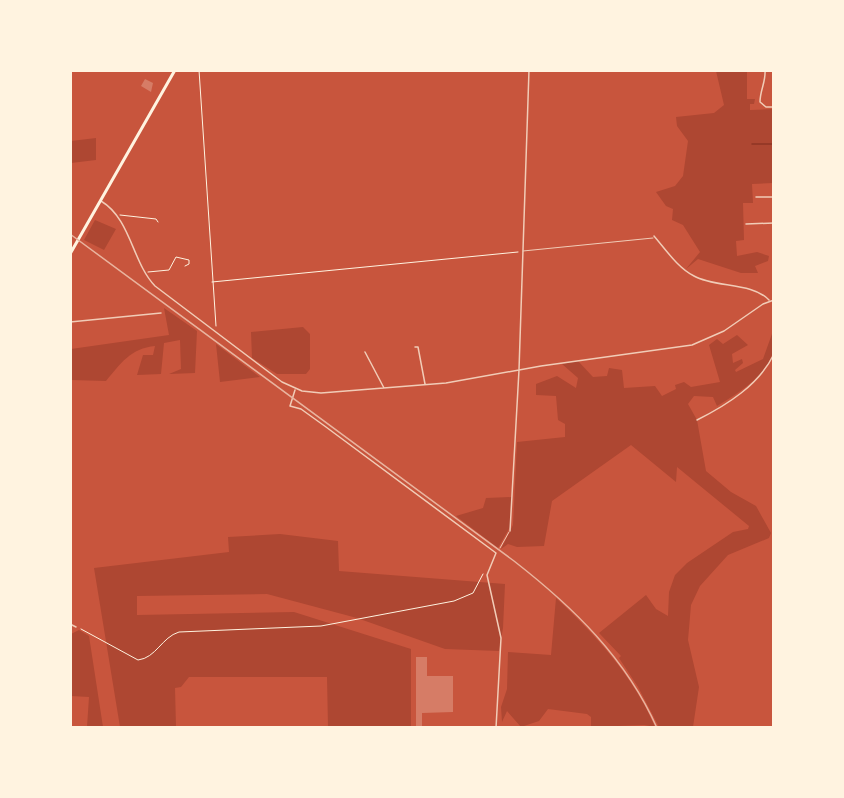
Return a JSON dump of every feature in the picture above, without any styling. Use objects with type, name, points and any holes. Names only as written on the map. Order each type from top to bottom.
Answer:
[{"type":"main road","points":[[70,254],[175,70]]},
{"type":"street","points":[[510,531],[519,370],[529,70]]},
{"type":"street","points":[[765,70],[766,81],[760,92],[760,102],[766,107],[774,107]]},
{"type":"street","points":[[756,197],[774,197]]},
{"type":"street","points":[[100,201],[116,216],[144,273],[155,286],[270,375],[295,388],[321,393],[425,385],[692,345],[724,331],[770,300],[774,300]]},
{"type":"street","points":[[746,224],[774,223]]},
{"type":"street","points":[[655,237],[675,261],[696,278],[740,288],[766,296],[770,300]]},
{"type":"street","points":[[70,322],[161,313]]},
{"type":"street","points":[[415,347],[418,347],[425,385]]},
{"type":"street","points":[[365,352],[385,389]]},
{"type":"street","points":[[697,420],[721,408],[748,387],[774,354]]},
{"type":"street","points":[[769,363],[772,366]]},
{"type":"street","points":[[295,388],[290,406],[301,409],[496,554],[488,575],[501,638],[496,728]]},
{"type":"street","points":[[70,624],[76,627]]},
{"type":"lane","points":[[523,251],[655,237]]},
{"type":"lane","points":[[500,548],[510,531]]},
{"type":"path","points":[[199,70],[215,332]]},
{"type":"path","points":[[116,216],[156,219],[158,222]]},
{"type":"path","points":[[212,282],[523,251]]},
{"type":"path","points":[[144,273],[169,270],[172,260],[179,257],[189,260],[189,264],[185,266]]},
{"type":"path","points":[[76,627],[138,660],[148,657],[168,636],[185,631],[321,626],[454,601],[473,593],[484,573]]},
{"type":"shaded area","points":[[716,71],[747,71],[747,99],[755,99],[754,104],[750,104],[750,110],[773,109],[773,183],[752,184],[753,203],[743,203],[744,240],[736,241],[737,256],[757,252],[769,256],[768,261],[755,266],[758,273],[741,273],[698,259],[686,269],[700,252],[683,225],[672,220],[673,209],[666,206],[656,192],[675,186],[683,176],[688,141],[677,126],[676,117],[714,113],[724,105]]},
{"type":"shaded area","points":[[96,138],[96,160],[71,163],[71,141]]},
{"type":"shaded area","points":[[95,220],[116,229],[104,250],[84,240]]},
{"type":"shaded area","points":[[164,308],[197,331],[195,373],[169,374],[181,369],[180,340],[164,343],[161,374],[137,375],[143,355],[153,355],[155,346],[133,353],[106,381],[71,380],[71,349],[169,335]]},
{"type":"shaded area","points":[[303,327],[310,334],[310,369],[306,374],[277,374],[252,358],[251,332]]},
{"type":"shaded area","points":[[773,331],[771,359],[751,383],[717,406],[713,397],[694,396],[688,404],[697,420],[706,471],[731,492],[756,506],[771,533],[769,538],[728,555],[700,586],[691,605],[688,640],[699,687],[693,727],[659,727],[638,687],[619,658],[621,656],[599,633],[646,595],[656,609],[668,616],[669,592],[675,575],[687,563],[733,532],[748,529],[749,526],[677,467],[676,482],[631,445],[552,501],[544,546],[517,547],[508,544],[501,549],[513,525],[517,442],[565,437],[565,424],[558,420],[556,396],[536,395],[536,384],[557,376],[576,388],[578,378],[562,364],[578,361],[593,377],[607,376],[609,368],[622,370],[624,388],[655,386],[662,396],[676,389],[675,385],[684,382],[691,387],[720,382],[709,345],[717,339],[723,344],[737,335],[748,345],[732,354],[733,363],[742,359],[743,363],[735,370],[736,372],[763,359]]},
{"type":"shaded area","points":[[216,344],[260,377],[220,382]]},
{"type":"shaded area","points":[[512,497],[510,527],[498,548],[456,516],[483,508],[486,498]]},
{"type":"shaded area","points":[[280,534],[338,541],[339,571],[505,584],[503,628],[499,651],[445,649],[357,618],[267,594],[137,596],[137,615],[294,612],[411,649],[411,727],[328,727],[327,677],[189,677],[181,687],[175,688],[176,727],[120,727],[94,568],[229,552],[228,537]]},
{"type":"shaded area","points":[[556,598],[613,658],[636,691],[655,727],[644,725],[591,727],[591,717],[587,714],[548,709],[539,721],[521,727],[507,711],[502,722],[501,707],[507,689],[508,652],[551,655]]},
{"type":"shaded area","points":[[79,630],[89,636],[103,727],[87,727],[89,697],[71,696],[71,634]]},
{"type":"building","points":[[145,79],[153,83],[151,92],[141,86]]},
{"type":"building","points":[[416,657],[427,657],[427,676],[453,676],[453,712],[422,713],[422,728],[416,728]]},
{"type":"waterway","points":[[752,144],[774,144]]},
{"type":"railway","points":[[70,234],[536,579],[577,616],[614,657],[630,679],[657,728]]}]
